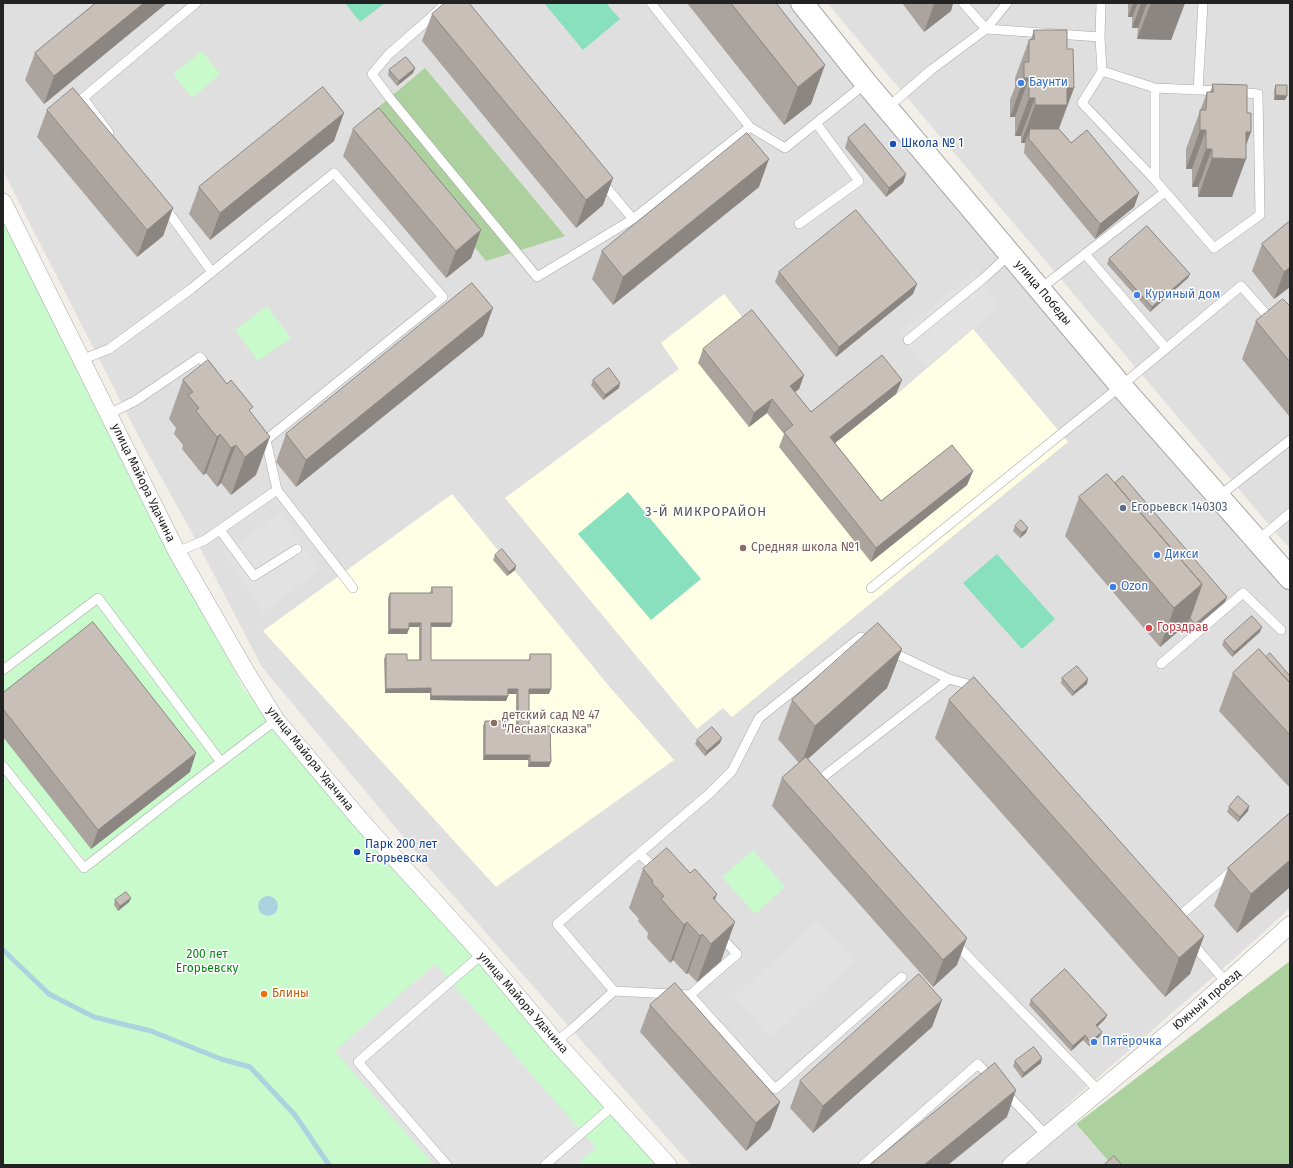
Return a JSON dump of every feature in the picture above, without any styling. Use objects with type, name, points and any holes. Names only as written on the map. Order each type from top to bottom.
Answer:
[{"type":"street","name":"улица Победы","points":[[802,3],[866,83],[1121,386],[1290,578]]},
{"type":"street","name":"улица Майора Удачина","points":[[3,202],[177,552],[245,670],[276,720],[363,823],[482,954],[556,1042],[668,1165]]},
{"type":"street","name":"Южный проезд","points":[[1011,1165],[1100,1092],[1227,983],[1290,925]]},
{"type":"lane","points":[[116,141],[83,98],[196,3]]},
{"type":"lane","points":[[446,3],[389,54],[372,74],[389,97],[537,277],[633,219],[750,127]]},
{"type":"lane","points":[[651,3],[750,127],[785,148],[866,83]]},
{"type":"lane","points":[[963,3],[986,29],[1100,37]]},
{"type":"lane","points":[[887,108],[931,70],[986,29],[1006,3]]},
{"type":"lane","points":[[1101,3],[1100,37],[1102,71],[1082,103],[1155,180],[1214,248],[1260,215],[1258,94],[1155,88],[1102,71]]},
{"type":"lane","points":[[1198,90],[1202,3]]},
{"type":"lane","points":[[1155,88],[1155,180]]},
{"type":"lane","points":[[799,224],[859,181],[816,123]]},
{"type":"lane","points":[[81,360],[109,349],[191,289],[334,173],[442,297],[266,440]]},
{"type":"lane","points":[[598,177],[633,219]]},
{"type":"lane","points":[[1040,289],[1165,192]]},
{"type":"lane","points":[[157,197],[212,272]]},
{"type":"lane","points":[[908,340],[985,277],[1010,254]]},
{"type":"lane","points":[[1085,254],[1166,348]]},
{"type":"lane","points":[[871,588],[1121,386],[1241,286],[1277,328],[1282,324]]},
{"type":"lane","points":[[109,414],[135,401],[200,357],[219,380]]},
{"type":"lane","points":[[256,428],[266,440],[277,490],[353,588]]},
{"type":"lane","points":[[1218,497],[1290,440]]},
{"type":"lane","points":[[177,552],[205,540],[277,490]]},
{"type":"lane","points":[[1257,541],[1290,513]]},
{"type":"lane","points":[[220,530],[254,576],[297,549]]},
{"type":"lane","points":[[1161,664],[1243,593],[1281,630]]},
{"type":"lane","points":[[3,670],[98,598],[221,762]]},
{"type":"lane","points":[[614,991],[557,924],[710,793],[732,771],[760,718],[861,637],[949,678],[967,684],[982,702]]},
{"type":"lane","points":[[819,790],[814,784],[949,678]]},
{"type":"lane","points":[[3,766],[84,868],[276,720]]},
{"type":"lane","points":[[640,854],[662,876]]},
{"type":"lane","points":[[1227,983],[1175,925],[1237,866]]},
{"type":"lane","points":[[556,1042],[614,991],[690,995],[737,954],[710,926]]},
{"type":"lane","points":[[950,938],[1100,1092]]},
{"type":"lane","points":[[447,1165],[358,1062],[482,954]]},
{"type":"lane","points":[[690,995],[774,1089],[902,977]]},
{"type":"lane","points":[[863,1165],[978,1064],[1047,1136]]},
{"type":"lane","points":[[545,1165],[614,1105]]},
{"type":"shaded area","name":"3-Й МИКРОРАЙОН","points":[[3,3],[798,3],[1290,584],[1290,908],[1062,1109],[1112,1165],[691,1165],[436,876],[262,667],[198,544],[141,441],[3,171]]},
{"type":"shaded area","points":[[827,3],[1290,3],[1290,548],[1282,540]]},
{"type":"shaded area","points":[[973,274],[999,307],[926,366],[899,333]]},
{"type":"shaded area","name":"Средняя школа №1","points":[[724,294],[799,389],[785,400],[805,426],[897,394],[973,329],[1068,442],[732,717],[723,708],[697,729],[505,498],[679,369],[661,343]]},
{"type":"shaded area","name":"детский сад № 47 \"Лесная сказка\"","points":[[452,494],[608,685],[674,760],[496,887],[263,631]]},
{"type":"shaded area","points":[[280,513],[320,569],[263,613],[224,553]]},
{"type":"shaded area","points":[[817,920],[855,961],[771,1038],[733,998]]},
{"type":"shaded area","points":[[435,964],[596,1148],[576,1165],[434,1165],[335,1051]]},
{"type":"green space","points":[[345,3],[385,3],[360,22]]},
{"type":"green space","points":[[544,3],[606,3],[620,19],[583,50]]},
{"type":"green space","points":[[202,51],[220,74],[192,98],[173,74]]},
{"type":"green space","points":[[425,68],[565,236],[486,261],[369,115]]},
{"type":"green space","name":"200 лет Егорьевску","points":[[3,216],[242,686],[281,737],[660,1165],[3,1165]]},
{"type":"green space","points":[[267,306],[291,338],[258,361],[235,330]]},
{"type":"green space","points":[[628,492],[701,579],[651,620],[578,534]]},
{"type":"green space","points":[[997,554],[1055,619],[1022,649],[963,583]]},
{"type":"green space","points":[[753,850],[785,887],[755,914],[722,877]]},
{"type":"green space","points":[[1290,961],[1290,1165],[1112,1165],[1076,1124]]},
{"type":"water","points":[[268,896],[275,899],[278,906],[275,913],[268,916],[261,913],[258,906],[261,899]]},
{"type":"building","points":[[96,3],[144,3],[54,76],[35,53]]},
{"type":"building","points":[[445,3],[469,3],[613,178],[586,200],[432,14]]},
{"type":"building","points":[[731,3],[776,3],[825,65],[798,87]]},
{"type":"building","points":[[1034,30],[1067,30],[1067,49],[1073,49],[1074,88],[1067,88],[1067,105],[1035,105],[1035,98],[1029,98],[1029,78],[1024,78],[1024,62],[1029,62],[1029,40],[1034,39]]},
{"type":"building","points":[[406,57],[415,68],[399,81],[389,70]]},
{"type":"building","points":[[1213,84],[1247,85],[1247,113],[1251,113],[1251,132],[1246,132],[1246,159],[1212,158],[1212,149],[1206,149],[1206,130],[1200,130],[1200,110],[1206,110],[1207,92],[1213,92]]},
{"type":"building","points":[[1276,85],[1287,85],[1287,96],[1276,95]]},
{"type":"building","points":[[323,87],[344,113],[220,213],[199,187]]},
{"type":"building","points":[[73,88],[173,208],[147,230],[47,110]]},
{"type":"building","points":[[379,108],[481,230],[456,251],[353,129]]},
{"type":"building","points":[[865,124],[906,174],[889,188],[848,138]]},
{"type":"building","points":[[1030,129],[1059,129],[1071,143],[1087,130],[1139,193],[1100,224],[1029,139]]},
{"type":"building","points":[[747,133],[769,159],[623,277],[602,251]]},
{"type":"building","points":[[856,210],[917,284],[839,347],[779,272]]},
{"type":"building","points":[[1290,221],[1290,267],[1284,272],[1262,244]]},
{"type":"building","points":[[1147,226],[1190,274],[1152,307],[1109,259]]},
{"type":"building","points":[[472,283],[493,308],[306,460],[286,434]]},
{"type":"building","points":[[1283,299],[1290,306],[1290,362],[1256,321]]},
{"type":"building","points":[[752,310],[804,375],[790,386],[811,412],[882,355],[902,380],[830,437],[881,501],[952,445],[973,471],[876,548],[784,432],[793,425],[772,399],[754,413],[703,349]]},
{"type":"building","points":[[208,360],[227,384],[231,380],[253,407],[249,410],[270,437],[245,457],[236,445],[231,448],[220,434],[217,437],[196,411],[199,408],[188,395],[193,392],[183,380]]},
{"type":"building","points":[[609,368],[620,383],[605,395],[593,380]]},
{"type":"building","name":"Дикси","points":[[1107,474],[1202,584],[1174,608],[1079,497]]},
{"type":"building","points":[[1123,476],[1227,597],[1195,624],[1190,618],[1202,584],[1115,483]]},
{"type":"building","points":[[1021,520],[1028,528],[1022,533],[1015,526]]},
{"type":"building","points":[[502,549],[516,566],[509,572],[495,555]]},
{"type":"building","points":[[432,587],[452,587],[452,623],[431,623],[431,660],[530,660],[530,654],[551,654],[551,689],[529,689],[529,726],[550,726],[551,762],[530,762],[530,755],[485,755],[485,721],[506,721],[506,726],[518,726],[518,689],[508,689],[508,696],[431,696],[431,688],[386,689],[386,654],[407,654],[407,660],[421,660],[421,623],[409,623],[409,629],[390,629],[390,593],[432,593]]},
{"type":"building","points":[[1252,616],[1262,627],[1234,652],[1224,641]]},
{"type":"building","points":[[93,622],[196,753],[98,830],[3,709],[3,693]]},
{"type":"building","points":[[878,623],[902,649],[815,726],[792,700]]},
{"type":"building","points":[[1259,649],[1290,683],[1290,735],[1233,673]]},
{"type":"building","points":[[1270,653],[1290,676],[1290,683],[1266,657]]},
{"type":"building","points":[[1077,666],[1088,679],[1074,692],[1062,678]]},
{"type":"building","points":[[974,677],[1204,936],[1179,958],[949,700]]},
{"type":"building","points":[[712,727],[722,738],[707,751],[697,740]]},
{"type":"building","points":[[806,757],[967,938],[943,960],[782,778]]},
{"type":"building","points":[[1238,796],[1249,806],[1240,817],[1229,807]]},
{"type":"building","points":[[1290,813],[1290,860],[1251,894],[1228,868]]},
{"type":"building","points":[[667,848],[690,873],[695,869],[717,894],[713,898],[735,922],[711,944],[702,934],[700,936],[687,922],[684,925],[661,899],[664,896],[652,883],[653,881],[643,869]]},
{"type":"building","points":[[126,892],[131,898],[120,906],[115,900]]},
{"type":"building","points":[[1065,969],[1107,1015],[1096,1025],[1102,1032],[1090,1042],[1085,1035],[1073,1046],[1031,1000]]},
{"type":"building","points":[[919,974],[942,1000],[823,1106],[800,1081]]},
{"type":"building","points":[[675,983],[780,1102],[756,1123],[650,1005]]},
{"type":"building","points":[[1034,1047],[1042,1058],[1024,1073],[1015,1061]]},
{"type":"building","points":[[995,1063],[1016,1090],[924,1165],[871,1164]]},
{"type":"building","points":[[1114,1156],[1122,1165],[1104,1165]]},
{"type":"waterway","points":[[3,950],[49,994],[94,1017],[151,1031],[221,1059],[250,1067],[295,1115],[329,1165]]},
{"type":"place","name":"Баунти","points":[[1021,83]]},
{"type":"place","name":"Школа № 1","points":[[893,144]]},
{"type":"place","name":"Куриный дом","points":[[1137,295]]},
{"type":"place","name":"Егорьевск 140303","points":[[1123,508]]},
{"type":"place","name":"Средняя школа №1","points":[[743,548]]},
{"type":"place","name":"Дикси","points":[[1157,555]]},
{"type":"place","name":"Ozon","points":[[1113,587]]},
{"type":"place","name":"Горздрав","points":[[1149,628]]},
{"type":"place","name":"детский сад № 47 \"Лесная сказка\"","points":[[494,723]]},
{"type":"place","name":"Парк 200 лет Егорьевска","points":[[357,852]]},
{"type":"place","name":"Блины","points":[[264,994]]},
{"type":"place","name":"Пятёрочка","points":[[1094,1042]]},
{"type":"district","name":"3-Й МИКРОРАЙОН","points":[[706,512]]}]
